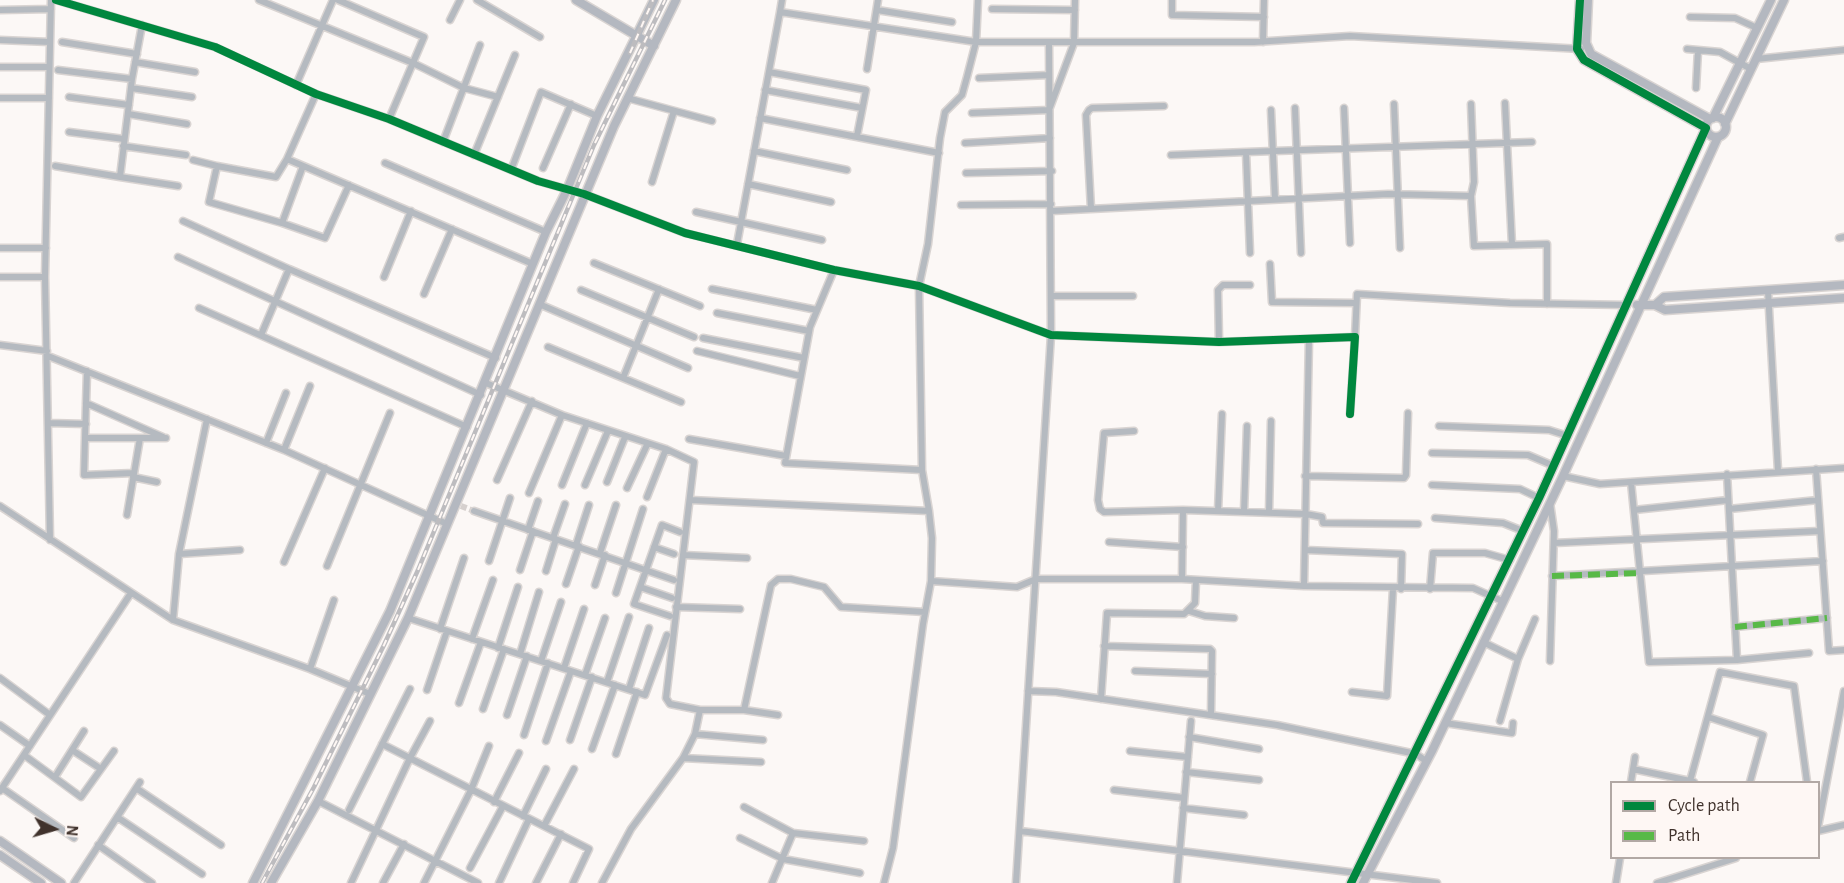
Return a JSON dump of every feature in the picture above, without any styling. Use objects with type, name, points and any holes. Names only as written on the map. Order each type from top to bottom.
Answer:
[{"type":"street","points":[[50,540],[45,277],[51,0]]},
{"type":"street","points":[[56,0],[215,47],[316,94],[389,119],[511,170],[585,194],[685,233],[737,244],[834,270],[919,286],[1051,335],[1219,342],[1354,337]]},
{"type":"street","points":[[259,0],[413,63],[464,88],[498,97]]},
{"type":"street","points":[[296,85],[333,0]]},
{"type":"street","points":[[338,0],[424,37],[389,119]]},
{"type":"street","points":[[450,20],[460,0]]},
{"type":"street","points":[[477,0],[540,37]]},
{"type":"street","points":[[576,0],[654,45]]},
{"type":"street","points":[[253,883],[354,686],[431,516],[546,232],[567,190],[597,116],[654,0]]},
{"type":"street","points":[[271,883],[318,801],[408,618],[447,524],[458,505],[503,390],[585,194],[627,98],[676,0]]},
{"type":"street","points":[[737,244],[782,0]]},
{"type":"street","points":[[867,69],[878,0]]},
{"type":"street","points":[[884,883],[893,848],[931,581],[932,538],[922,470],[919,286],[928,244],[945,112],[962,95],[976,42],[978,0]]},
{"type":"street","points":[[1049,110],[1074,43],[1075,0]]},
{"type":"street","points":[[1172,0],[1172,15],[1264,17]]},
{"type":"street","points":[[1263,42],[1264,0]]},
{"type":"street","points":[[1580,0],[1584,60],[1706,128],[1712,136],[1718,137]]},
{"type":"street","points":[[1582,49],[1588,0]]},
{"type":"street","points":[[1351,883],[1493,597],[1706,128],[1771,0]]},
{"type":"street","points":[[1363,883],[1445,723],[1563,476],[1718,137],[1724,133],[1725,124],[1784,0]]},
{"type":"street","points":[[0,10],[51,9]]},
{"type":"street","points":[[992,9],[1075,10]]},
{"type":"street","points":[[877,10],[952,22]]},
{"type":"street","points":[[780,12],[976,42],[1263,42],[1350,36],[1582,49],[1711,119],[1722,119],[1725,124]]},
{"type":"street","points":[[1690,17],[1735,18],[1756,28]]},
{"type":"street","points":[[120,177],[132,79],[142,25]]},
{"type":"street","points":[[0,40],[50,42]]},
{"type":"street","points":[[62,42],[137,54]]},
{"type":"street","points":[[1016,883],[1051,335],[1052,171],[1049,43]]},
{"type":"street","points":[[442,141],[480,45]]},
{"type":"street","points":[[1687,49],[1720,52],[1751,69]]},
{"type":"street","points":[[1696,88],[1698,50]]},
{"type":"street","points":[[1756,59],[1844,51]]},
{"type":"street","points":[[474,155],[514,55]]},
{"type":"street","points":[[135,62],[195,72]]},
{"type":"street","points":[[0,67],[50,68]]},
{"type":"street","points":[[58,70],[132,79]]},
{"type":"street","points":[[769,72],[866,90],[857,136]]},
{"type":"street","points":[[979,78],[1049,75]]},
{"type":"street","points":[[131,88],[192,97]]},
{"type":"street","points":[[765,90],[862,108]]},
{"type":"street","points":[[511,170],[541,92],[597,116]]},
{"type":"street","points":[[193,160],[276,177],[316,94]]},
{"type":"street","points":[[69,97],[129,105]]},
{"type":"street","points":[[0,99],[49,98]]},
{"type":"street","points":[[627,98],[712,122]]},
{"type":"street","points":[[1505,103],[1512,245]]},
{"type":"street","points":[[543,168],[571,104]]},
{"type":"street","points":[[1394,104],[1400,248]]},
{"type":"street","points":[[1471,104],[1474,144],[1474,189],[1471,196],[1474,246],[1547,244],[1547,304]]},
{"type":"street","points":[[1091,209],[1086,115],[1089,110],[1092,108],[1164,106]]},
{"type":"street","points":[[1295,108],[1301,253]]},
{"type":"street","points":[[1344,108],[1350,243]]},
{"type":"street","points":[[972,113],[1049,110]]},
{"type":"street","points":[[1271,110],[1275,199]]},
{"type":"street","points":[[652,182],[674,111]]},
{"type":"street","points":[[128,114],[188,124]]},
{"type":"street","points":[[760,118],[939,153]]},
{"type":"street","points":[[69,132],[186,155]]},
{"type":"street","points":[[965,143],[1050,138]]},
{"type":"street","points":[[1171,155],[1532,142]]},
{"type":"street","points":[[754,151],[847,170]]},
{"type":"street","points":[[1246,152],[1250,253]]},
{"type":"street","points":[[286,159],[533,264]]},
{"type":"street","points":[[385,163],[546,232]]},
{"type":"street","points":[[55,166],[178,186]]},
{"type":"street","points":[[217,166],[209,202],[282,222],[325,238],[349,185]]},
{"type":"street","points":[[282,222],[303,166]]},
{"type":"street","points":[[966,173],[1052,171]]},
{"type":"street","points":[[748,184],[831,202]]},
{"type":"street","points":[[961,205],[1091,209],[1398,194],[1471,196]]},
{"type":"street","points":[[384,277],[411,212]]},
{"type":"street","points":[[696,212],[822,240]]},
{"type":"street","points":[[183,221],[496,358]]},
{"type":"street","points":[[424,294],[452,229]]},
{"type":"street","points":[[0,248],[46,248]]},
{"type":"street","points":[[178,257],[481,395]]},
{"type":"street","points":[[594,263],[700,306]]},
{"type":"street","points":[[1270,264],[1272,302],[1356,303]]},
{"type":"street","points":[[261,335],[290,268]]},
{"type":"street","points":[[834,270],[809,332],[785,462],[922,470]]},
{"type":"street","points":[[0,278],[45,277]]},
{"type":"street","points":[[1219,342],[1218,290],[1223,285],[1250,285]]},
{"type":"street","points":[[1655,305],[1664,297],[1844,285]]},
{"type":"street","points":[[712,289],[817,310]]},
{"type":"street","points":[[581,290],[694,337]]},
{"type":"street","points":[[623,378],[659,290]]},
{"type":"street","points":[[1768,291],[1778,471]]},
{"type":"street","points":[[1350,414],[1357,294],[1547,304],[1641,304],[1655,305],[1665,310],[1844,298]]},
{"type":"street","points":[[1051,296],[1133,296]]},
{"type":"street","points":[[539,304],[688,368]]},
{"type":"street","points":[[199,308],[468,427]]},
{"type":"street","points":[[717,313],[809,332]]},
{"type":"street","points":[[703,338],[804,358]]},
{"type":"street","points":[[1304,586],[1309,339]]},
{"type":"street","points":[[0,345],[48,353],[87,371],[266,442],[447,524]]},
{"type":"street","points":[[548,347],[681,402]]},
{"type":"street","points":[[697,351],[800,376]]},
{"type":"street","points":[[87,371],[84,475],[133,475],[157,482]]},
{"type":"street","points":[[486,383],[562,415],[647,445],[666,449],[694,462],[666,698],[670,704],[700,710],[744,710],[778,715]]},
{"type":"street","points":[[284,450],[310,386]]},
{"type":"street","points":[[266,442],[286,393]]},
{"type":"street","points":[[497,480],[532,401]]},
{"type":"street","points":[[86,403],[166,438],[86,438]]},
{"type":"street","points":[[327,566],[390,413]]},
{"type":"street","points":[[1305,477],[1404,478],[1406,475],[1408,413]]},
{"type":"street","points":[[1218,511],[1222,414]]},
{"type":"street","points":[[529,493],[562,415]]},
{"type":"street","points":[[173,620],[179,554],[207,419]]},
{"type":"street","points":[[1269,513],[1271,421]]},
{"type":"street","points":[[48,423],[86,424]]},
{"type":"street","points":[[562,485],[586,423]]},
{"type":"street","points":[[1244,512],[1247,426]]},
{"type":"street","points":[[1439,426],[1549,430],[1568,436]]},
{"type":"street","points":[[585,485],[608,431]]},
{"type":"street","points":[[1134,431],[1104,432],[1098,500],[1100,509],[1104,512],[1184,510],[1306,514],[1322,517],[1323,523],[1418,524]]},
{"type":"street","points":[[607,482],[625,437]]},
{"type":"street","points":[[126,515],[140,438]]},
{"type":"street","points":[[689,439],[786,456]]},
{"type":"street","points":[[627,488],[647,445]]},
{"type":"street","points":[[647,497],[666,449]]},
{"type":"street","points":[[1432,453],[1528,455],[1554,466]]},
{"type":"street","points":[[284,562],[325,468]]},
{"type":"street","points":[[1563,476],[1600,484],[1844,468]]},
{"type":"street","points":[[1816,469],[1829,651],[1844,650]]},
{"type":"street","points":[[1727,474],[1737,660]]},
{"type":"street","points":[[1631,482],[1649,662],[1737,660],[1809,653]]},
{"type":"street","points":[[1432,485],[1520,489],[1539,498]]},
{"type":"street","points":[[489,561],[510,498]]},
{"type":"street","points":[[690,500],[929,511]]},
{"type":"street","points":[[1634,510],[1728,500]]},
{"type":"street","points":[[1729,509],[1818,500]]},
{"type":"street","points":[[520,570],[538,501]]},
{"type":"street","points":[[1550,503],[1554,543],[1550,661]]},
{"type":"street","points":[[546,571],[565,504]]},
{"type":"street","points":[[566,584],[589,505]]},
{"type":"street","points":[[595,585],[616,505]]},
{"type":"street","points":[[0,506],[173,620],[310,669],[370,694]]},
{"type":"street","points":[[616,593],[643,509]]},
{"type":"street","points":[[1182,579],[1184,510]]},
{"type":"street","points":[[474,511],[674,580]]},
{"type":"street","points":[[1435,518],[1503,523],[1523,531]]},
{"type":"street","points":[[670,616],[634,604],[662,525],[680,532]]},
{"type":"street","points":[[1554,543],[1820,531]]},
{"type":"street","points":[[1109,542],[1183,547]]},
{"type":"street","points":[[654,547],[674,554]]},
{"type":"street","points":[[179,554],[240,550]]},
{"type":"street","points":[[1305,550],[1402,555],[1401,589]]},
{"type":"street","points":[[1430,590],[1433,553],[1485,553],[1510,560]]},
{"type":"street","points":[[683,555],[747,558]]},
{"type":"street","points":[[440,628],[465,558]]},
{"type":"street","points":[[1552,576],[1640,573],[1822,561]]},
{"type":"street","points":[[744,710],[771,585],[778,579],[791,579],[824,587],[842,608],[925,612]]},
{"type":"street","points":[[931,581],[1017,587],[1036,579],[1182,579],[1393,589],[1473,588],[1502,601]]},
{"type":"street","points":[[472,639],[493,580]]},
{"type":"street","points":[[1101,699],[1107,613],[1184,614],[1195,603],[1196,580]]},
{"type":"street","points":[[483,709],[518,587]]},
{"type":"street","points":[[640,587],[672,598]]},
{"type":"street","points":[[1352,692],[1387,696],[1393,589]]},
{"type":"street","points":[[520,654],[539,592]]},
{"type":"street","points":[[74,838],[1,790],[131,593]]},
{"type":"street","points":[[310,669],[334,600]]},
{"type":"street","points":[[524,735],[561,602]]},
{"type":"street","points":[[676,607],[740,609]]},
{"type":"street","points":[[564,668],[584,609]]},
{"type":"street","points":[[1189,611],[1198,615],[1233,618]]},
{"type":"street","points":[[607,682],[629,617]]},
{"type":"street","points":[[408,618],[645,695],[667,635]]},
{"type":"street","points":[[570,741],[605,618]]},
{"type":"street","points":[[1735,627],[1827,618]]},
{"type":"street","points":[[1500,721],[1518,659],[1535,619]]},
{"type":"street","points":[[629,689],[649,628]]},
{"type":"street","points":[[427,690],[447,631]]},
{"type":"street","points":[[459,703],[481,642]]},
{"type":"street","points":[[1483,642],[1518,659]]},
{"type":"street","points":[[1104,646],[1210,649],[1212,651],[1211,715]]},
{"type":"street","points":[[507,715],[527,656]]},
{"type":"street","points":[[546,741],[571,670]]},
{"type":"street","points":[[1135,671],[1212,674]]},
{"type":"street","points":[[1692,781],[1720,672],[1794,686],[1806,781]]},
{"type":"street","points":[[0,678],[50,715]]},
{"type":"street","points":[[592,749],[615,685]]},
{"type":"street","points":[[349,810],[410,689]]},
{"type":"street","points":[[1029,691],[1101,699],[1277,725],[1416,754],[1426,761]]},
{"type":"street","points":[[1820,818],[1844,691]]},
{"type":"street","points":[[616,754],[637,692]]},
{"type":"street","points":[[602,883],[631,829],[683,758],[695,734],[700,710]]},
{"type":"street","points":[[1708,717],[1763,735],[1751,781]]},
{"type":"street","points":[[351,883],[430,721]]},
{"type":"street","points":[[1176,883],[1191,721]]},
{"type":"street","points":[[1445,723],[1512,733],[1513,723]]},
{"type":"street","points":[[0,725],[30,746]]},
{"type":"street","points":[[54,777],[84,731]]},
{"type":"street","points":[[695,734],[763,740]]},
{"type":"street","points":[[1189,737],[1259,749]]},
{"type":"street","points":[[382,744],[589,849],[573,883]]},
{"type":"street","points":[[424,883],[471,790],[489,746]]},
{"type":"street","points":[[72,750],[101,769]]},
{"type":"street","points":[[24,755],[81,797],[114,751]]},
{"type":"street","points":[[1130,751],[1188,757]]},
{"type":"street","points":[[494,802],[519,753]]},
{"type":"street","points":[[1631,781],[1635,757]]},
{"type":"street","points":[[683,758],[761,762]]},
{"type":"street","points":[[544,826],[574,769]]},
{"type":"street","points":[[1633,769],[1687,781]]},
{"type":"street","points":[[499,883],[546,770]]},
{"type":"street","points":[[1186,772],[1259,780]]},
{"type":"street","points":[[74,883],[138,785],[221,845]]},
{"type":"street","points":[[1114,790],[1184,798]]},
{"type":"street","points":[[318,801],[478,883]]},
{"type":"street","points":[[470,868],[502,806]]},
{"type":"street","points":[[744,807],[793,833],[864,841]]},
{"type":"street","points":[[1183,808],[1244,815]]},
{"type":"street","points":[[117,817],[202,874]]},
{"type":"street","points":[[1820,829],[1844,825]]},
{"type":"street","points":[[1020,831],[1437,883]]},
{"type":"street","points":[[772,883],[793,833]]},
{"type":"street","points":[[536,883],[561,834]]},
{"type":"street","points":[[740,838],[783,859],[860,873]]},
{"type":"street","points":[[0,841],[61,883]]},
{"type":"street","points":[[383,883],[404,844]]},
{"type":"street","points":[[98,845],[152,883]]},
{"type":"street","points":[[0,855],[40,883]]},
{"type":"street","points":[[1616,883],[1620,859]]},
{"type":"street","points":[[1657,883],[1733,859]]},
{"type":"tunnel","points":[[461,506],[474,511]]},
{"type":"railway","points":[[630,53],[653,0]]},
{"type":"railway","points":[[262,883],[314,787],[384,645],[418,570],[594,145],[665,0]]},
{"type":"marked path","points":[[1552,576],[1640,573]]},
{"type":"marked path","points":[[1735,627],[1827,618]]},
{"type":"cycle path","points":[[56,0],[215,47],[316,94],[389,119],[538,181],[584,194],[685,233],[834,270],[919,286],[1051,335],[1219,342],[1355,337],[1350,414]]},
{"type":"cycle path","points":[[1351,883],[1539,498],[1706,128],[1584,60],[1577,49],[1580,0]]}]
